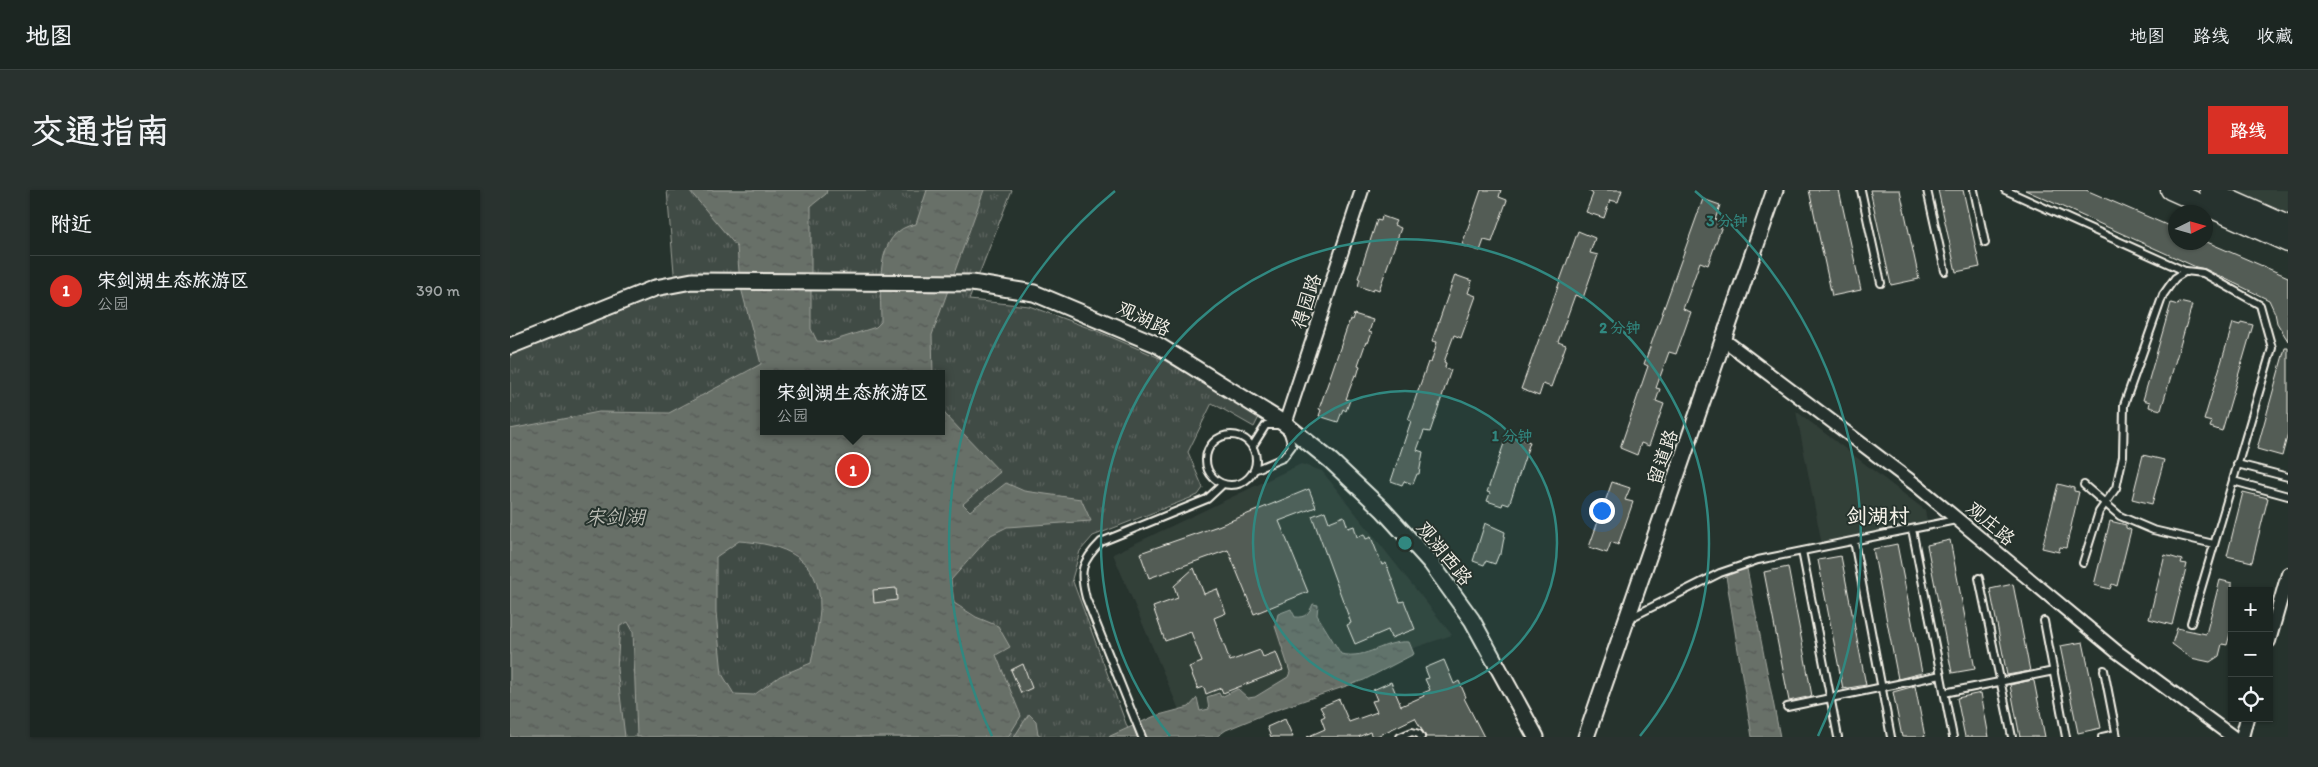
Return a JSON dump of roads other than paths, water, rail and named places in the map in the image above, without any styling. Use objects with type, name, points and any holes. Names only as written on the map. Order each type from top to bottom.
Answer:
[{"type":"main road","points":[[2170,190],[2288,243]]},
{"type":"main road","points":[[2209,190],[2288,225]]},
{"type":"street","name":"得园路","points":[[1286,424],[1362,190]]},
{"type":"street","name":"留道路","points":[[1586,737],[1775,190]]},
{"type":"street","name":"观湖路","points":[[510,346],[654,288],[692,281],[972,283],[1034,293],[1156,344],[1286,424]]},
{"type":"street","name":"观庄路","points":[[1724,340],[1916,485],[2116,651],[2233,737]]},
{"type":"street","name":"观湖西路","points":[[1286,424],[1330,461],[1383,510],[1431,563],[1472,620],[1536,737]]},
{"type":"street","points":[[2271,632],[2288,574]]},
{"type":"street","points":[[2242,737],[2247,722]]},
{"type":"lane","points":[[1862,190],[1881,283]]},
{"type":"lane","points":[[1927,190],[1945,271]]},
{"type":"lane","points":[[1974,190],[1985,243]]},
{"type":"lane","points":[[2005,190],[2187,272],[2203,273],[2260,305],[2272,348],[2191,623]]},
{"type":"lane","points":[[2083,563],[2099,512],[2116,488],[2123,456],[2124,405],[2140,359],[2163,295],[2175,278],[2187,272]]},
{"type":"lane","points":[[1252,447],[1266,425],[1286,424],[1292,446],[1283,458],[1254,470],[1242,482],[1234,485],[1223,484],[1212,476],[1206,461],[1211,445],[1224,436],[1232,435],[1247,440],[1252,447],[1255,454],[1254,470]]},
{"type":"lane","points":[[2238,464],[2288,477]]},
{"type":"lane","points":[[2233,481],[2288,496]]},
{"type":"lane","points":[[1142,737],[1086,598],[1080,575],[1089,554],[1101,542],[1207,498],[1223,484]]},
{"type":"lane","points":[[2084,485],[2120,516],[2153,530],[2214,544]]},
{"type":"lane","points":[[1627,619],[1720,573],[1758,560],[1957,520]]},
{"type":"lane","points":[[1912,529],[1953,737]]},
{"type":"lane","points":[[1854,540],[1891,737]]},
{"type":"lane","points":[[1802,551],[1838,737]]},
{"type":"lane","points":[[1979,578],[2012,737]]},
{"type":"lane","points":[[2044,621],[2066,737]]},
{"type":"lane","points":[[2102,737],[2117,735],[2104,670]]},
{"type":"lane","points":[[1944,693],[2054,671]]},
{"type":"lane","points":[[1787,707],[1941,675]]},
{"type":"lane","points":[[1400,737],[1412,732],[1419,734],[1421,737]]},
{"type":"water","name":"宋剑湖","points":[[689,190],[827,190],[826,194],[811,206],[811,329],[817,341],[829,342],[876,327],[881,322],[882,263],[886,249],[892,238],[902,229],[916,224],[927,190],[984,190],[932,335],[933,370],[760,370],[760,435],[945,435],[945,414],[1000,472],[963,504],[970,511],[1006,483],[1024,491],[1081,499],[1091,521],[1007,527],[991,535],[951,580],[954,603],[976,617],[998,626],[1010,647],[996,655],[1021,716],[1008,737],[637,737],[633,631],[628,622],[620,626],[617,669],[625,737],[510,737],[510,429],[599,412],[669,413],[761,364],[740,284],[737,247]],"holes":[[[739,541],[785,550],[807,565],[819,591],[819,623],[811,663],[780,676],[754,695],[734,694],[722,674],[716,612],[716,557]]]},
{"type":"water","points":[[1747,569],[1780,737],[1752,737],[1726,576]]},
{"type":"water","points":[[1313,604],[1318,605],[1317,615],[1341,654],[1359,654],[1391,644],[1409,642],[1414,654],[1364,680],[1270,712],[1226,730],[1216,737],[1108,737],[1155,716],[1189,707],[1197,698],[1200,711],[1209,709],[1207,697],[1219,693],[1221,697],[1238,689],[1248,698],[1255,697],[1288,677],[1290,672],[1275,626],[1278,614],[1291,609],[1295,617],[1302,617]]},
{"type":"water","points":[[1029,714],[1036,721],[1038,734],[1044,737],[1014,737]]},
{"type":"place","name":"宋剑湖生态旅游区","points":[[853,470]]},
{"type":"district","name":"剑湖村","points":[[1878,516]]}]
